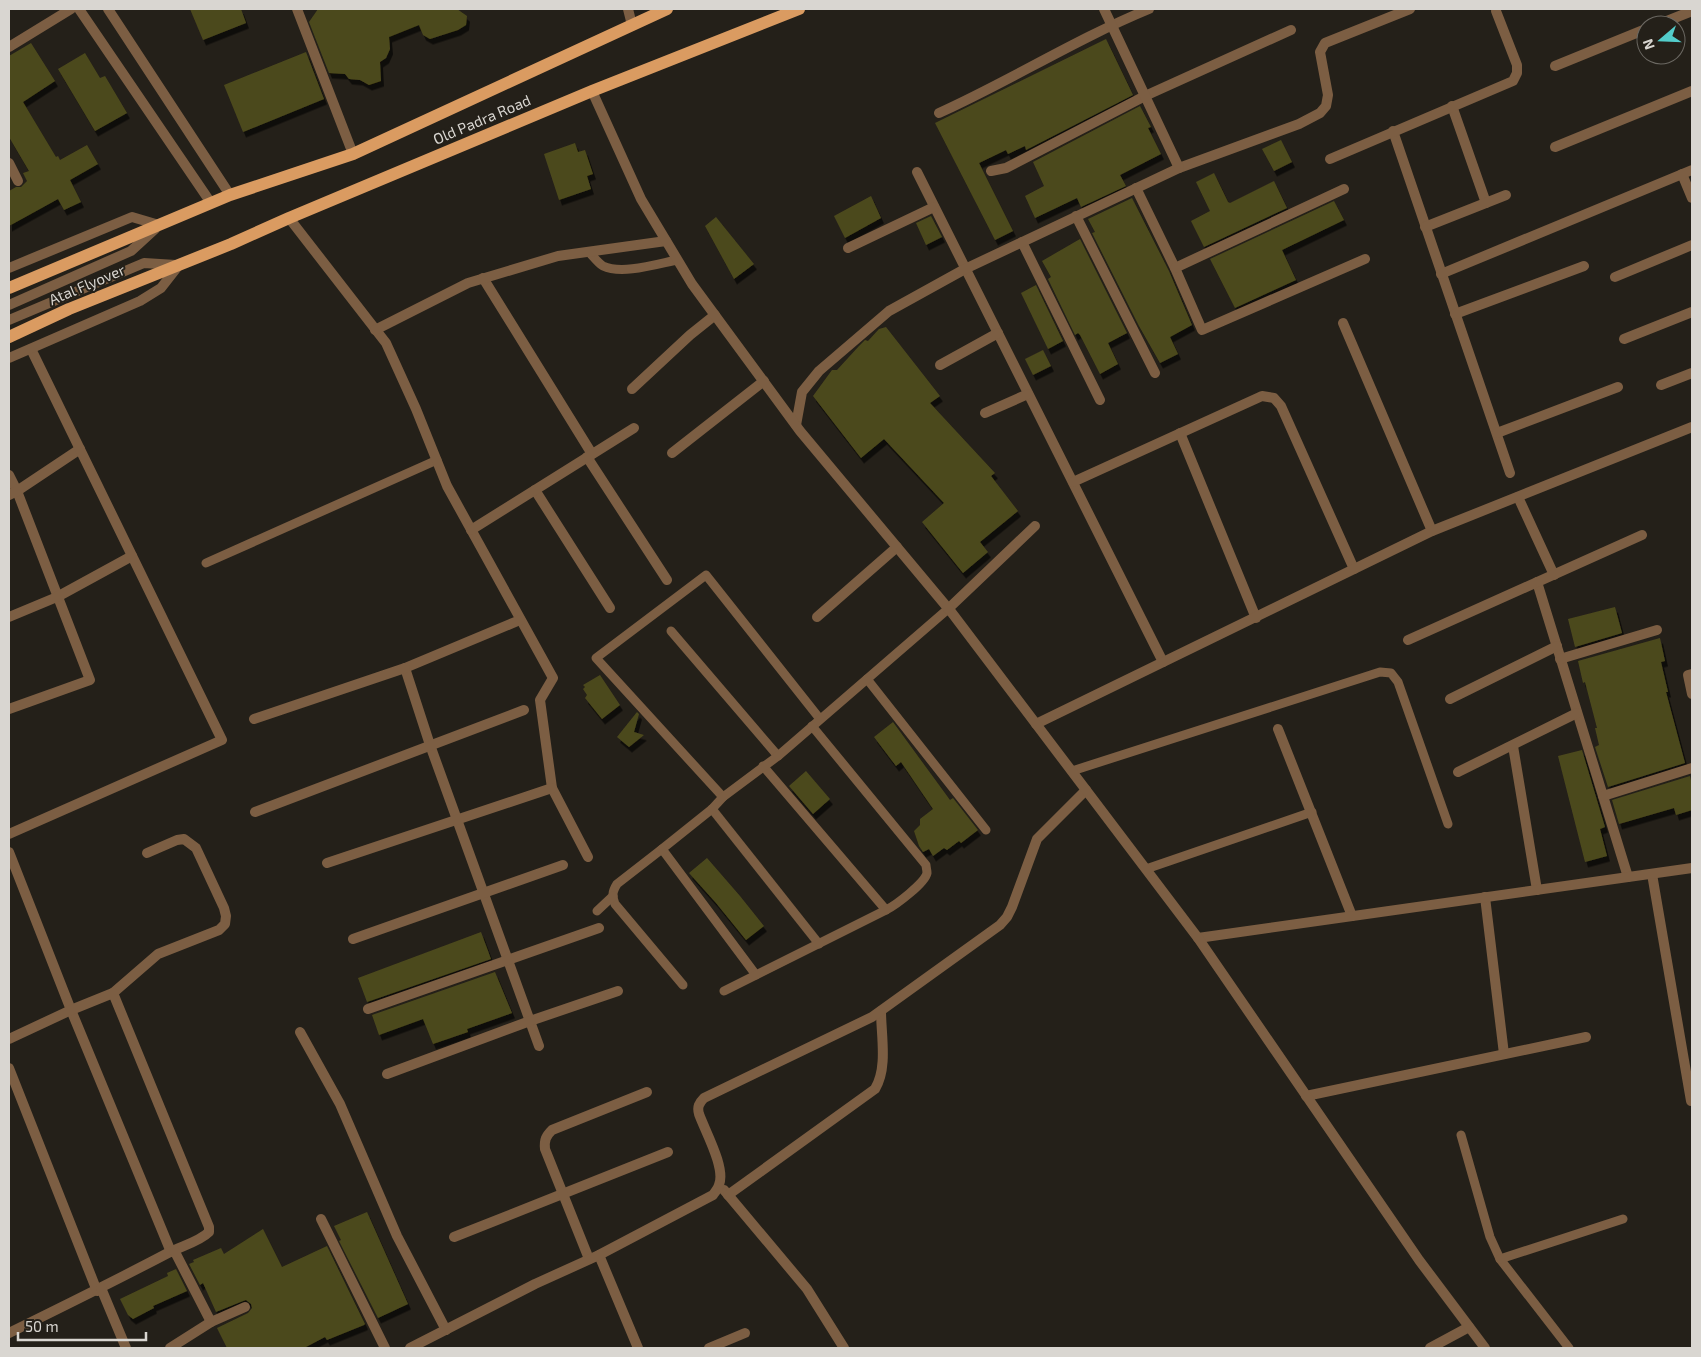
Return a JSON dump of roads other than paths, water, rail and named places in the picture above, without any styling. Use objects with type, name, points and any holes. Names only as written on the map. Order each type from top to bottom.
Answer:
[{"type":"main road","name":"Old Padra Road","points":[[159,225],[230,195],[353,154],[667,9]]},
{"type":"main road","name":"Old Padra Road","points":[[179,265],[592,91],[799,9]]},
{"type":"main road","name":"Atal Flyover","points":[[9,288],[159,225]]},
{"type":"main road","name":"Atal Flyover","points":[[9,337],[69,309],[179,265]]},
{"type":"street","points":[[9,47],[71,9]]},
{"type":"street","points":[[79,9],[211,203]]},
{"type":"street","points":[[108,9],[230,195]]},
{"type":"street","points":[[297,9],[353,154]]},
{"type":"street","points":[[628,9],[632,25]]},
{"type":"street","points":[[1104,9],[1179,168]]},
{"type":"street","points":[[939,113],[973,98],[1112,24],[1149,9]]},
{"type":"street","points":[[796,425],[802,392],[819,371],[889,310],[965,268],[1179,168],[1298,124],[1320,113],[1326,106],[1328,95],[1320,52],[1325,43],[1410,9]]},
{"type":"street","points":[[1330,158],[1512,80],[1517,73],[1517,65],[1497,9]]},
{"type":"street","points":[[991,171],[1006,168],[1146,96],[1291,30]]},
{"type":"street","points":[[1555,66],[1636,33]]},
{"type":"street","points":[[592,91],[641,199],[692,284],[796,425],[948,609],[1198,938],[1419,1260],[1484,1348]]},
{"type":"street","points":[[1555,147],[1692,91]]},
{"type":"street","points":[[1452,106],[1486,203]]},
{"type":"street","points":[[1393,132],[1510,473]]},
{"type":"street","points":[[9,164],[18,181]]},
{"type":"street","points":[[1441,274],[1692,170]]},
{"type":"street","points":[[917,172],[1163,662]]},
{"type":"street","points":[[1682,174],[1692,198]]},
{"type":"street","points":[[1136,188],[1175,268],[1202,330],[1365,259]]},
{"type":"street","points":[[1175,268],[1344,190]]},
{"type":"street","points":[[1425,227],[1506,195]]},
{"type":"street","points":[[848,248],[934,207]]},
{"type":"street","points":[[1076,216],[1155,373]]},
{"type":"street","points":[[9,268],[132,217],[159,225]]},
{"type":"street","points":[[289,218],[386,344],[416,409],[447,486],[553,678],[540,700],[552,788],[588,858]]},
{"type":"street","points":[[9,305],[131,251],[159,225]]},
{"type":"street","points":[[375,330],[468,283],[483,278],[558,256],[666,241]]},
{"type":"street","points":[[1022,242],[1100,400]]},
{"type":"street","points":[[1615,277],[1692,245]]},
{"type":"street","points":[[9,320],[144,263],[179,265]]},
{"type":"street","points":[[9,358],[140,301],[161,288],[179,265]]},
{"type":"street","points":[[1455,314],[1584,266]]},
{"type":"street","points":[[483,278],[667,580]]},
{"type":"street","points":[[1624,339],[1692,312]]},
{"type":"street","points":[[632,389],[690,335],[715,315]]},
{"type":"street","points":[[1343,323],[1432,531]]},
{"type":"street","points":[[940,365],[998,333]]},
{"type":"street","points":[[9,834],[222,740],[31,348]]},
{"type":"street","points":[[1661,385],[1692,373]]},
{"type":"street","points":[[672,453],[764,381]]},
{"type":"street","points":[[1497,434],[1618,386]]},
{"type":"street","points":[[986,413],[1028,394]]},
{"type":"street","points":[[1073,482],[1262,396],[1274,398],[1282,406],[1354,570]]},
{"type":"street","points":[[1036,724],[1432,531],[1692,427]]},
{"type":"street","points":[[471,530],[634,428]]},
{"type":"street","points":[[1180,433],[1256,618]]},
{"type":"street","points":[[13,493],[80,449]]},
{"type":"street","points":[[9,475],[13,493],[90,680],[9,709]]},
{"type":"street","points":[[535,490],[610,608]]},
{"type":"street","points":[[1518,497],[1554,574]]},
{"type":"street","points":[[948,609],[1035,526]]},
{"type":"street","points":[[1408,640],[1642,535]]},
{"type":"street","points":[[817,617],[897,547]]},
{"type":"street","points":[[9,617],[57,596],[132,556]]},
{"type":"street","points":[[1537,582],[1628,877]]},
{"type":"street","points":[[254,720],[405,668],[520,620]]},
{"type":"street","points":[[1560,659],[1657,630]]},
{"type":"street","points":[[1450,699],[1556,646]]},
{"type":"street","points":[[405,668],[430,745],[539,1046]]},
{"type":"street","points":[[1692,674],[1688,675],[1692,694]]},
{"type":"street","points":[[255,812],[524,710]]},
{"type":"street","points":[[1458,772],[1577,713]]},
{"type":"street","points":[[1278,729],[1352,916]]},
{"type":"street","points":[[1513,746],[1537,890]]},
{"type":"street","points":[[1603,796],[1692,768]]},
{"type":"street","points":[[327,862],[552,788]]},
{"type":"street","points":[[410,1348],[535,1284],[599,1255],[713,1196],[720,1185],[721,1175],[699,1114],[699,1103],[704,1098],[872,1017],[1000,925],[1007,917],[1037,839],[1086,790]]},
{"type":"street","points":[[9,1039],[113,993],[158,954],[219,930],[225,924],[224,908],[196,848],[184,839],[177,840],[147,853]]},
{"type":"street","points":[[9,852],[71,1010],[173,1251],[211,1322]]},
{"type":"street","points":[[353,939],[563,865]]},
{"type":"street","points":[[1198,938],[1692,868]]},
{"type":"street","points":[[1652,874],[1692,1101]]},
{"type":"street","points":[[1485,897],[1504,1054]]},
{"type":"street","points":[[368,1009],[599,928]]},
{"type":"street","points":[[387,1074],[530,1021],[618,991]]},
{"type":"street","points":[[9,1333],[99,1290],[209,1232],[209,1226],[113,993]]},
{"type":"street","points":[[728,1195],[875,1089],[881,1080],[883,1070],[880,1011]]},
{"type":"street","points":[[300,1032],[340,1104],[397,1236],[446,1330]]},
{"type":"street","points":[[1306,1096],[1586,1037]]},
{"type":"street","points":[[9,1068],[99,1290],[126,1348]]},
{"type":"street","points":[[589,1259],[545,1148],[546,1136],[552,1130],[647,1092]]},
{"type":"street","points":[[454,1237],[668,1152]]},
{"type":"street","points":[[720,1185],[807,1289],[844,1348]]},
{"type":"street","points":[[321,1219],[385,1348]]},
{"type":"street","points":[[599,1255],[638,1348]]},
{"type":"street","points":[[170,1348],[211,1322],[245,1307]]},
{"type":"street","points":[[1430,1348],[1468,1327]]},
{"type":"street","points":[[709,1348],[745,1332]]},
{"type":"lane","points":[[589,252],[602,266],[620,270],[677,260]]},
{"type":"lane","points":[[206,563],[437,460]]},
{"type":"lane","points":[[724,797],[596,658],[706,575],[820,719]]},
{"type":"lane","points":[[597,911],[612,896],[617,884],[712,809],[724,797],[778,756],[948,609]]},
{"type":"lane","points":[[671,631],[778,756]]},
{"type":"lane","points":[[1072,771],[1380,672],[1390,674],[1398,682],[1448,824]]},
{"type":"lane","points":[[867,679],[986,830]]},
{"type":"lane","points":[[724,991],[900,902],[927,874],[926,865],[812,726]]},
{"type":"lane","points":[[763,766],[886,910]]},
{"type":"lane","points":[[712,809],[819,944]]},
{"type":"lane","points":[[1146,869],[1312,812]]},
{"type":"lane","points":[[662,849],[756,975]]},
{"type":"lane","points":[[612,896],[615,904],[683,985]]},
{"type":"lane","points":[[1461,1136],[1490,1237],[1500,1259],[1569,1348]]},
{"type":"lane","points":[[1500,1259],[1623,1219]]}]
